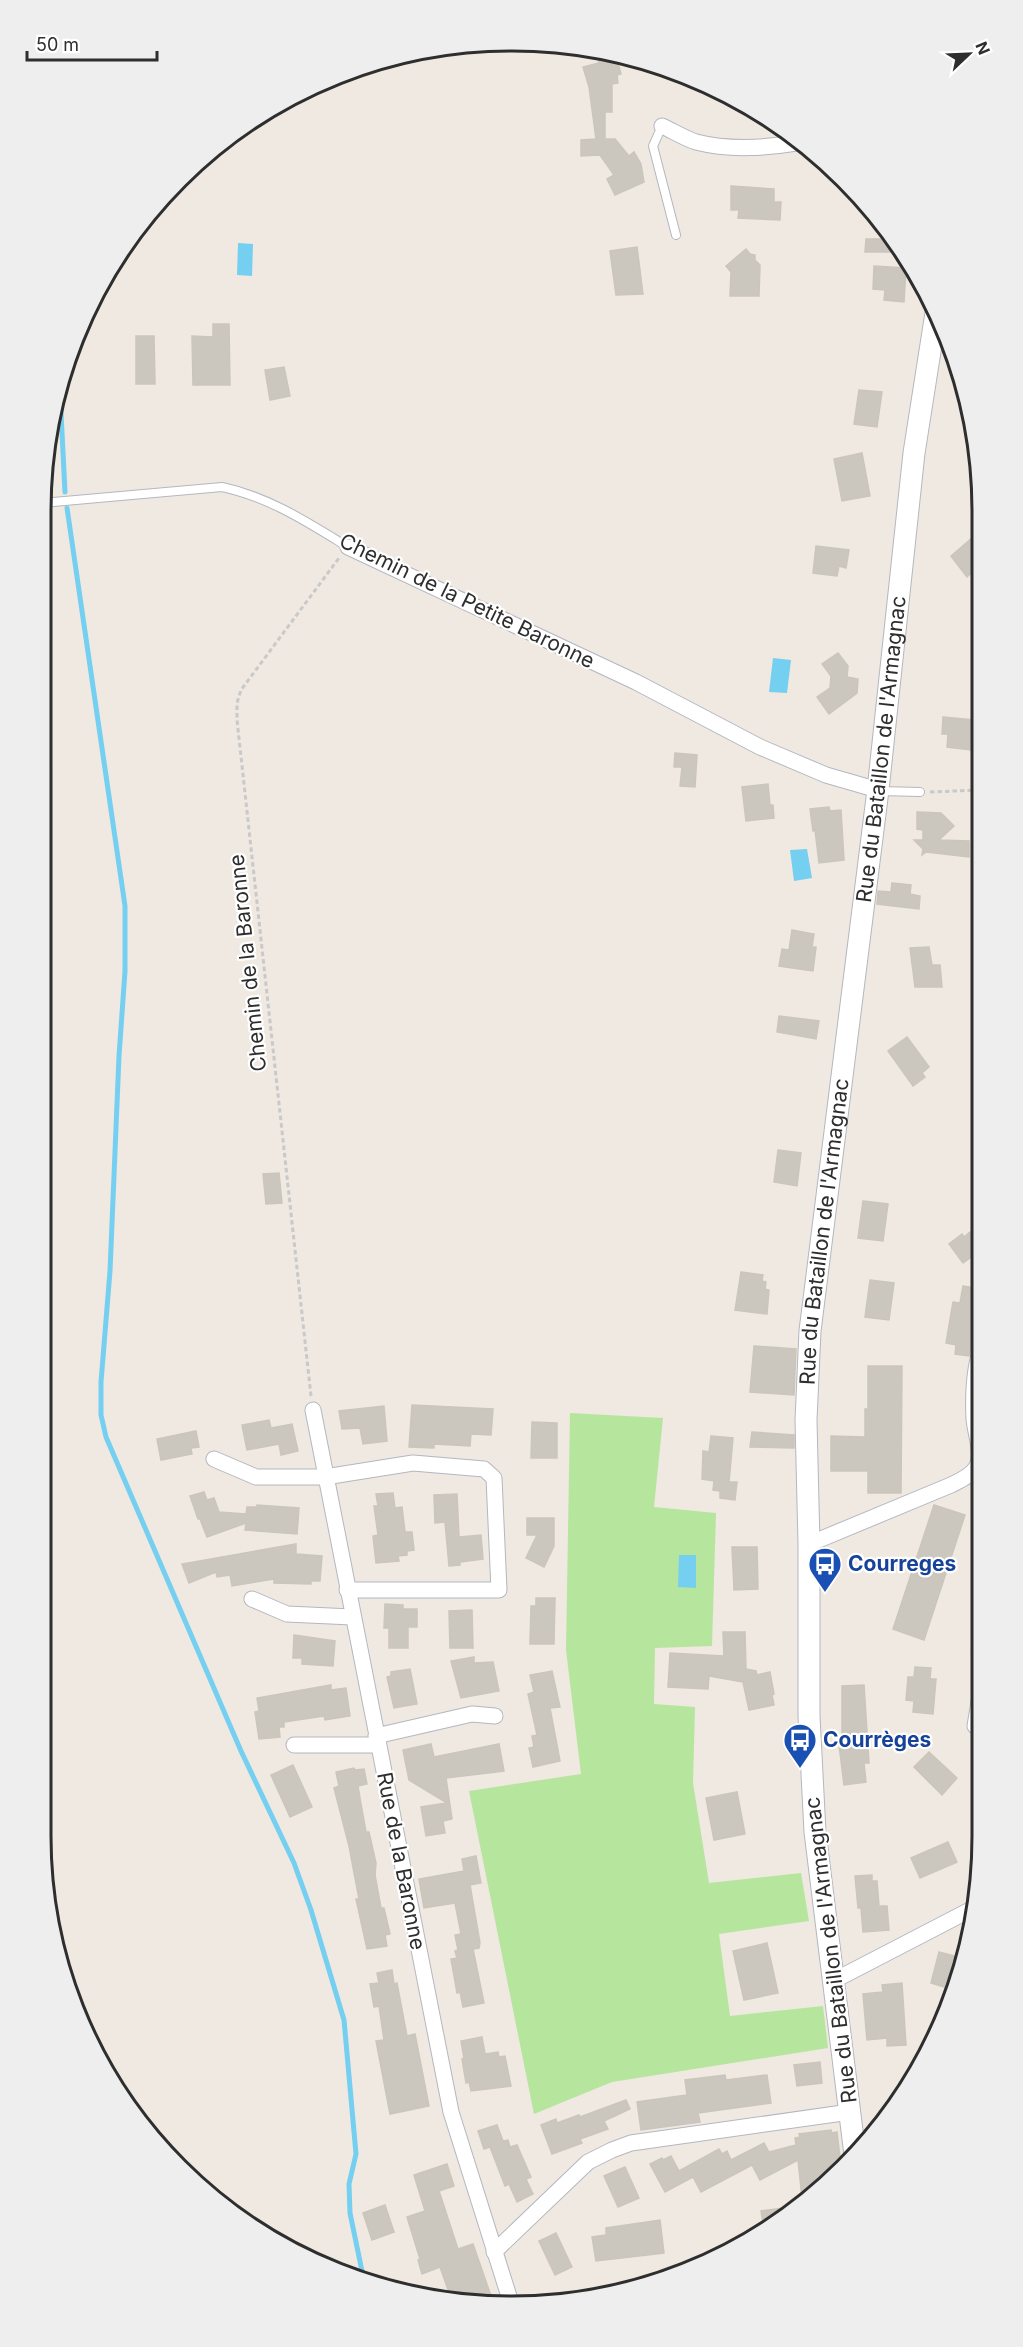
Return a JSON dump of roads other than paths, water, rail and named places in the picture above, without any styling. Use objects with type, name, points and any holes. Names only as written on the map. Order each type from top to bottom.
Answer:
[{"type":"street","points":[[662,126],[695,141],[731,147],[765,148],[789,144]]},
{"type":"street","name":"Rue du Bataillon de l'Armagnac","points":[[854,2143],[815,1832],[808,1716],[809,1544],[806,1420],[810,1331],[878,790],[914,453],[934,328]]},
{"type":"street","name":"Chemin de la Petite Baronne","points":[[348,546],[636,682],[760,747],[826,775],[878,790]]},
{"type":"street","name":"Rue de la Baronne","points":[[313,1410],[450,2112],[509,2296]]},
{"type":"street","points":[[214,1459],[256,1477],[325,1477],[413,1463],[483,1469],[494,1478],[499,1590],[347,1590]]},
{"type":"street","points":[[809,1544],[951,1485],[964,1479],[972,1472]]},
{"type":"street","points":[[252,1599],[287,1614],[352,1617]]},
{"type":"street","points":[[294,1745],[377,1741],[472,1714],[495,1716]]},
{"type":"street","points":[[833,1981],[965,1913]]},
{"type":"street","points":[[494,2252],[588,2163],[612,2150],[631,2144],[850,2112]]},
{"type":"lane","points":[[662,126],[653,146],[676,236]]},
{"type":"lane","name":"Chemin de la Petite Baronne","points":[[51,503],[222,486],[247,492],[272,503],[348,546]]},
{"type":"lane","points":[[878,790],[920,792]]},
{"type":"water","points":[[238,243],[253,244],[252,276],[237,275]]},
{"type":"water","points":[[773,658],[791,660],[787,693],[769,692]]},
{"type":"water","points":[[807,849],[812,878],[794,881],[790,850]]},
{"type":"water","points":[[679,1555],[696,1555],[696,1588],[678,1587]]},
{"type":"waterway","points":[[61,417],[65,492]]},
{"type":"waterway","points":[[67,508],[125,906],[125,971],[101,1415],[106,1437],[241,1751],[294,1863],[311,1910],[344,2020],[356,2154],[349,2184],[350,2213],[362,2272]]},
{"type":"place","name":"Courreges","points":[[825,1593]]},
{"type":"place","name":"Courrèges","points":[[800,1769]]}]
